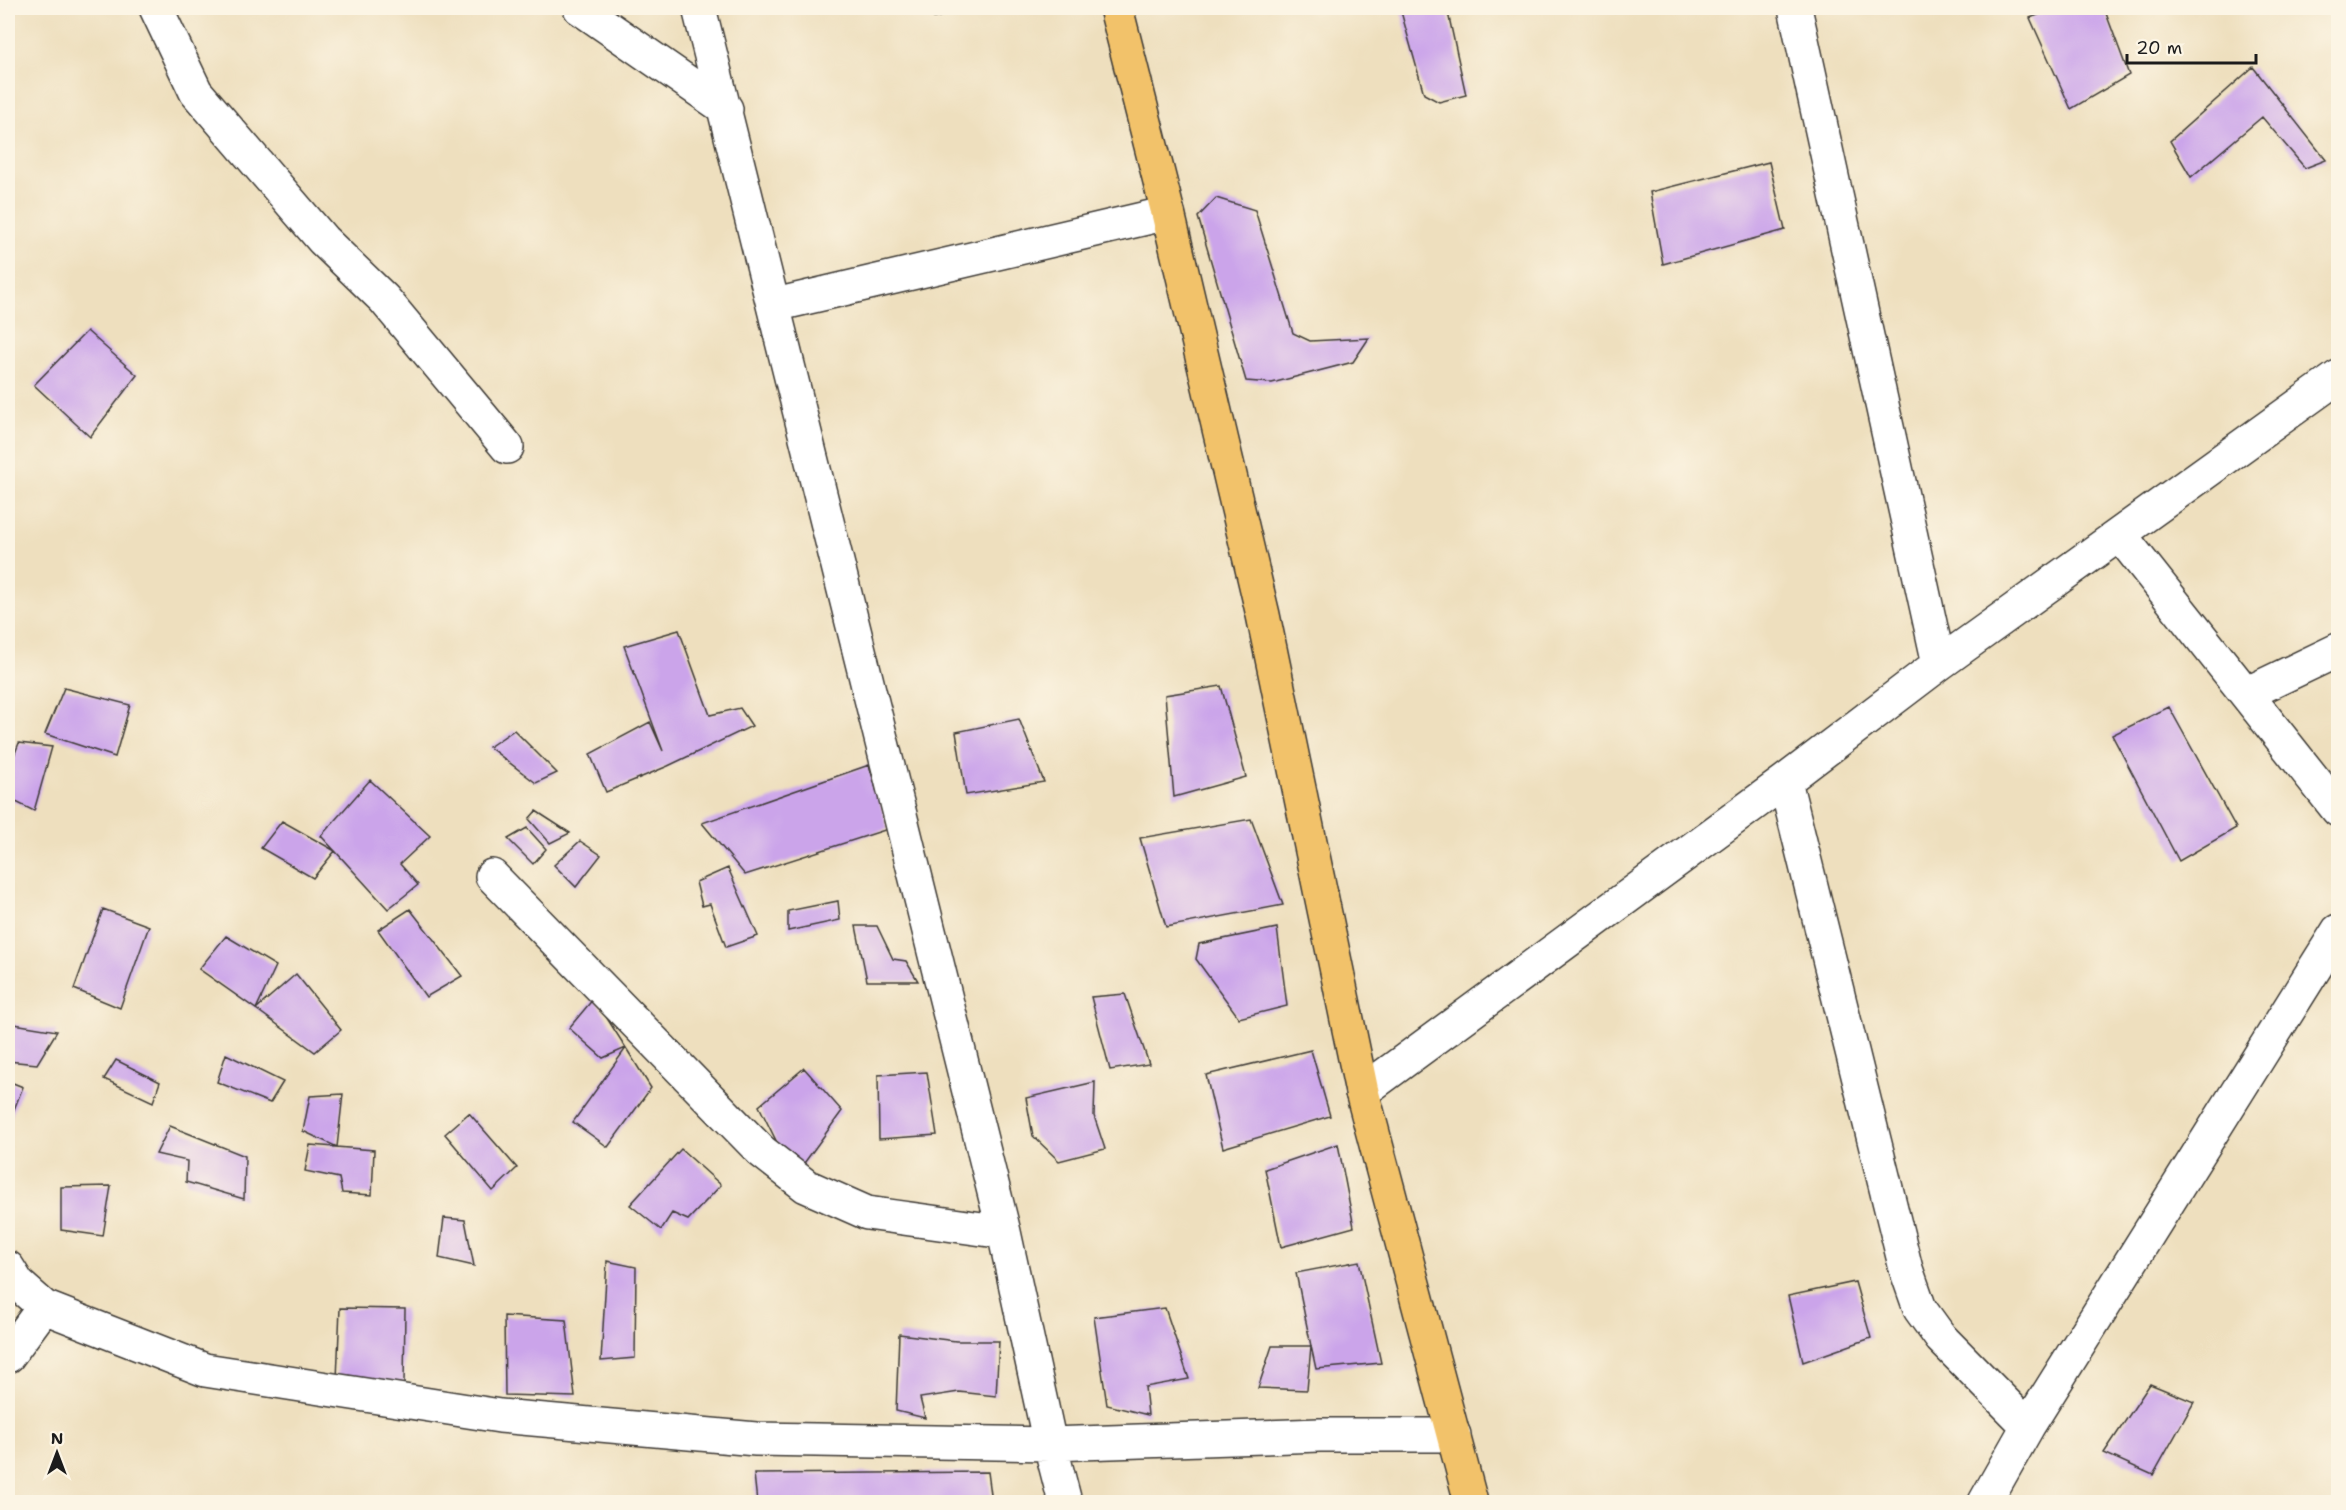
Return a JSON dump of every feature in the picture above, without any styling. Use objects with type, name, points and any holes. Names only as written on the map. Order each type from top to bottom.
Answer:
[{"type":"main road","points":[[1116,8],[1168,213],[1263,615],[1362,1092],[1471,1503]]},
{"type":"street","points":[[156,8],[196,92],[323,240],[384,298],[507,447]]},
{"type":"street","points":[[580,8],[726,109]]},
{"type":"street","points":[[699,8],[1004,1232],[1065,1503]]},
{"type":"street","points":[[1795,8],[1939,664]]},
{"type":"street","points":[[774,305],[1168,213]]},
{"type":"street","points":[[1362,1092],[1785,781],[1939,664],[2338,377]]},
{"type":"street","points":[[2120,535],[2338,810]]},
{"type":"street","points":[[2246,694],[2338,650]]},
{"type":"street","points":[[1785,781],[1906,1269],[1920,1309],[1941,1338],[2028,1426]]},
{"type":"street","points":[[492,876],[760,1151],[806,1186],[867,1213],[1004,1232]]},
{"type":"street","points":[[1985,1503],[2028,1426],[2338,931]]},
{"type":"street","points":[[8,1268],[18,1284],[44,1307],[205,1370],[500,1416],[756,1439],[1050,1444],[1320,1435],[1454,1435]]},
{"type":"street","points":[[8,1356],[44,1307]]},
{"type":"building","points":[[932,8],[971,8],[934,18]]},
{"type":"building","points":[[1400,8],[1447,8],[1466,95],[1439,102],[1424,94]]},
{"type":"building","points":[[2056,8],[2104,8],[2129,75],[2071,109],[2030,18]]},
{"type":"building","points":[[2253,67],[2326,160],[2305,168],[2262,117],[2191,177],[2170,141]]},
{"type":"building","points":[[1769,162],[1785,230],[1663,264],[1650,192]]},
{"type":"building","points":[[1216,198],[1255,210],[1293,333],[1310,341],[1369,338],[1353,362],[1272,383],[1246,381],[1198,217]]},
{"type":"building","points":[[87,331],[137,375],[90,437],[34,385]]},
{"type":"building","points":[[679,630],[710,715],[740,708],[752,726],[668,766],[606,792],[590,754],[650,722],[663,751],[624,646]]},
{"type":"building","points":[[1221,686],[1246,777],[1174,797],[1165,695]]},
{"type":"building","points":[[64,688],[130,705],[115,757],[45,734]]},
{"type":"building","points":[[2169,707],[2236,828],[2179,861],[2112,735]]},
{"type":"building","points":[[1019,719],[1044,782],[966,795],[956,732]]},
{"type":"building","points":[[514,730],[557,773],[536,783],[489,747]]},
{"type":"building","points":[[19,743],[52,747],[34,811],[8,798],[8,771]]},
{"type":"building","points":[[869,765],[888,829],[745,875],[702,823]]},
{"type":"building","points":[[370,780],[430,836],[400,864],[418,885],[388,909],[321,836]]},
{"type":"building","points":[[536,811],[570,833],[550,843],[529,819]]},
{"type":"building","points":[[1251,819],[1283,905],[1166,927],[1140,838]]},
{"type":"building","points":[[282,821],[335,851],[313,878],[261,848]]},
{"type":"building","points":[[527,828],[546,849],[533,864],[508,839]]},
{"type":"building","points":[[580,841],[601,855],[576,887],[554,865]]},
{"type":"building","points":[[728,868],[758,936],[726,947],[710,904],[702,906],[696,882]]},
{"type":"building","points":[[838,901],[840,920],[788,931],[788,911]]},
{"type":"building","points":[[103,909],[149,926],[120,1008],[74,989]]},
{"type":"building","points":[[410,909],[462,976],[426,997],[378,930]]},
{"type":"building","points":[[856,926],[877,926],[893,959],[906,961],[918,981],[867,981]]},
{"type":"building","points":[[1277,928],[1287,1006],[1239,1018],[1196,959],[1199,944]]},
{"type":"building","points":[[226,936],[276,966],[256,1009],[199,969]]},
{"type":"building","points":[[296,974],[341,1030],[315,1052],[256,1009]]},
{"type":"building","points":[[1125,994],[1149,1064],[1110,1070],[1091,997]]},
{"type":"building","points":[[594,998],[626,1048],[603,1058],[569,1028]]},
{"type":"building","points":[[8,1023],[57,1031],[37,1064],[8,1061]]},
{"type":"building","points":[[626,1048],[651,1088],[608,1147],[573,1122]]},
{"type":"building","points":[[1311,1050],[1330,1116],[1223,1148],[1206,1075]]},
{"type":"building","points":[[226,1054],[283,1082],[270,1103],[217,1082]]},
{"type":"building","points":[[116,1060],[160,1082],[153,1102],[104,1079]]},
{"type":"building","points":[[804,1068],[842,1111],[794,1177],[759,1106]]},
{"type":"building","points":[[927,1072],[937,1135],[879,1139],[878,1075]]},
{"type":"building","points":[[8,1081],[23,1087],[11,1117],[8,1116]]},
{"type":"building","points":[[1095,1082],[1094,1116],[1105,1149],[1059,1161],[1033,1136],[1026,1098]]},
{"type":"building","points":[[343,1094],[337,1147],[303,1131],[310,1096]]},
{"type":"building","points":[[469,1113],[517,1168],[493,1191],[445,1134]]},
{"type":"building","points":[[170,1126],[245,1156],[244,1199],[186,1182],[187,1161],[156,1154]]},
{"type":"building","points":[[1338,1144],[1354,1227],[1281,1247],[1265,1169]]},
{"type":"building","points":[[310,1145],[374,1150],[372,1195],[342,1193],[339,1178],[305,1171]]},
{"type":"building","points":[[681,1149],[721,1185],[688,1220],[672,1213],[661,1230],[630,1205]]},
{"type":"building","points":[[111,1186],[103,1236],[61,1230],[61,1187]]},
{"type":"building","points":[[444,1218],[465,1220],[474,1266],[439,1258]]},
{"type":"building","points":[[607,1261],[636,1267],[635,1358],[601,1361]]},
{"type":"building","points":[[1359,1261],[1381,1363],[1316,1369],[1296,1273]]},
{"type":"building","points":[[1855,1282],[1871,1338],[1803,1362],[1788,1296]]},
{"type":"building","points":[[340,1308],[405,1309],[404,1385],[337,1379]]},
{"type":"building","points":[[1165,1308],[1189,1379],[1145,1387],[1148,1415],[1107,1405],[1094,1317]]},
{"type":"building","points":[[504,1316],[566,1320],[575,1397],[505,1395]]},
{"type":"building","points":[[899,1334],[956,1341],[999,1341],[996,1396],[959,1392],[920,1398],[925,1418],[896,1411]]},
{"type":"building","points":[[1272,1346],[1311,1346],[1307,1390],[1258,1388]]},
{"type":"building","points":[[2150,1384],[2194,1402],[2153,1475],[2104,1453]]},
{"type":"building","points":[[988,1472],[992,1502],[757,1502],[754,1474]]}]
